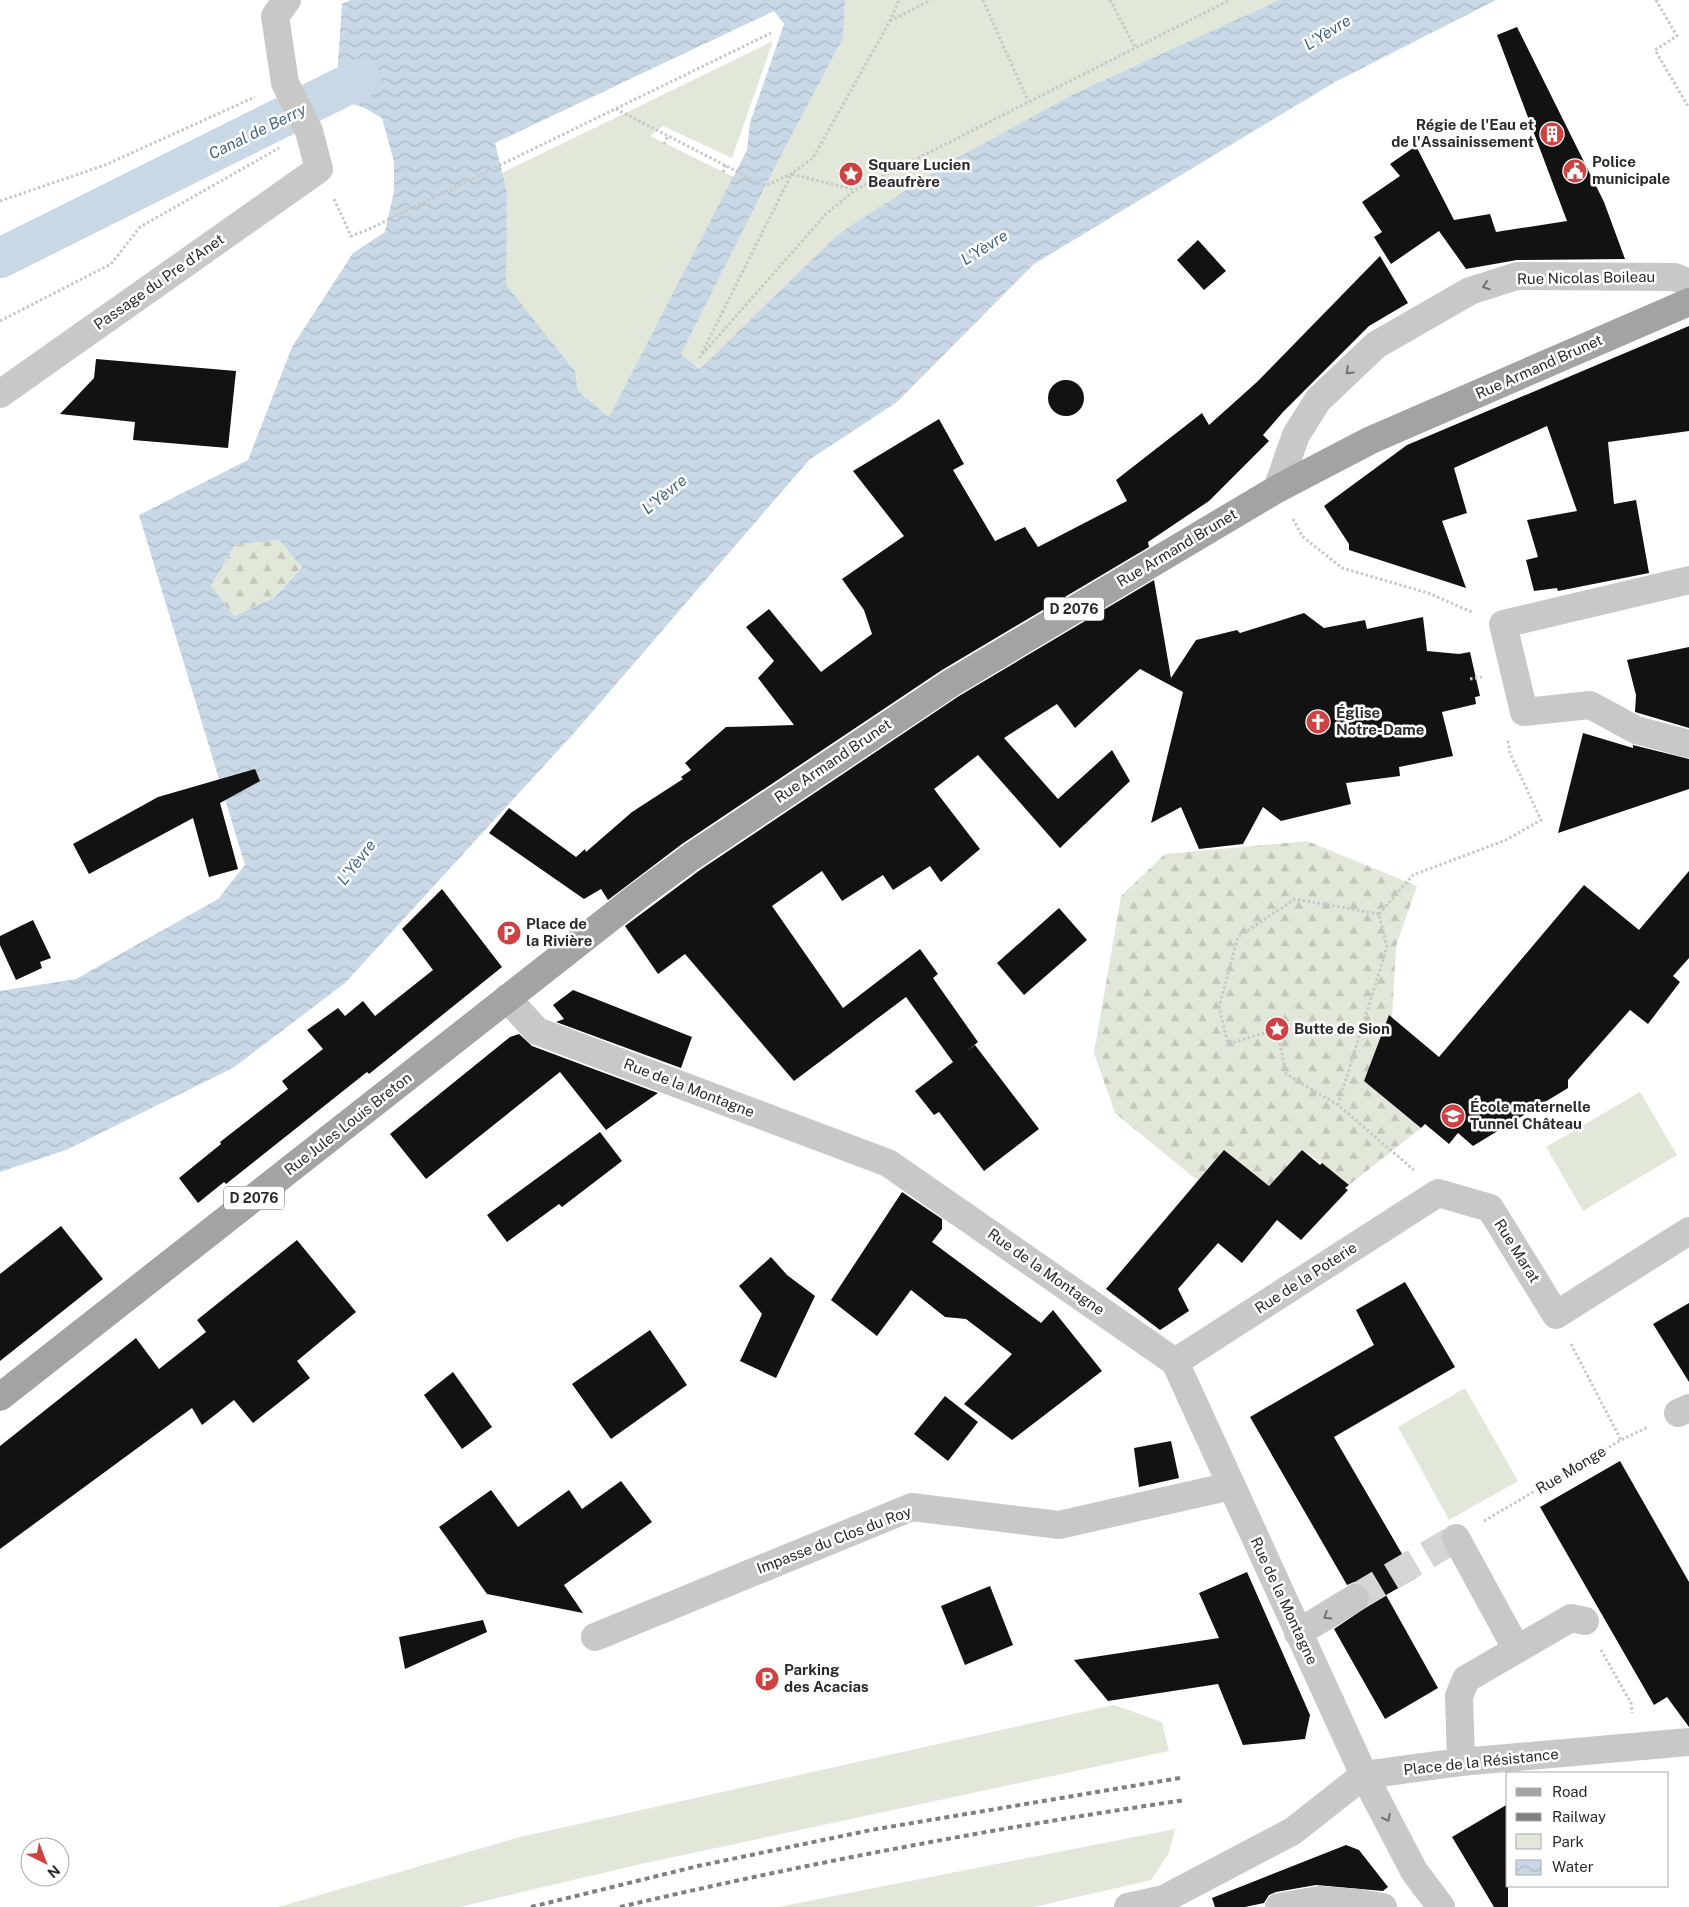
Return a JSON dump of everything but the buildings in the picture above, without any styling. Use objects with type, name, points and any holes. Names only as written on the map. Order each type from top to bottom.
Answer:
[{"type":"main road","name":"Rue Armand Brunet","points":[[507,998],[692,857],[902,714],[984,663],[1278,489],[1371,440],[1689,302]]},
{"type":"main road","name":"Rue Jules Louis Breton","points":[[0,1397],[507,998]]},
{"type":"street","points":[[287,0],[275,16],[285,83],[309,131],[319,169]]},
{"type":"street","name":"Passage du Pre d’Anet","points":[[0,394],[319,169]]},
{"type":"street","name":"Rue Nicolas Boileau","points":[[1278,489],[1296,435],[1318,400],[1376,345],[1470,291],[1517,276],[1675,277],[1689,283]]},
{"type":"street","points":[[1689,580],[1503,624],[1524,712],[1590,705],[1636,730],[1689,744]]},
{"type":"street","name":"Rue de la Montagne","points":[[507,998],[537,1031],[888,1163],[1175,1362],[1364,1775],[1414,1871],[1441,1907]]},
{"type":"street","name":"Rue de la Poterie","points":[[1175,1362],[1438,1193]]},
{"type":"street","name":"Rue Marat","points":[[1438,1193],[1490,1208],[1556,1315]]},
{"type":"street","points":[[1556,1315],[1689,1231]]},
{"type":"street","name":"Impasse du Clos du Roy","points":[[595,1637],[912,1507],[1059,1525],[1232,1486]]},
{"type":"street","points":[[1456,1538],[1516,1648]]},
{"type":"street","points":[[1298,1633],[1355,1598]]},
{"type":"street","points":[[1461,1762],[1459,1696],[1466,1679],[1516,1648],[1571,1618],[1584,1621]]},
{"type":"street","name":"Place de la Résistance","points":[[1364,1775],[1461,1762],[1689,1742]]},
{"type":"street","points":[[1128,1907],[1164,1899],[1293,1831],[1364,1775]]},
{"type":"street","points":[[1280,1907],[1319,1900],[1383,1907]]},
{"type":"path","points":[[615,109],[766,186],[791,174],[813,158],[890,21],[899,0]]},
{"type":"path","points":[[890,21],[931,0]]},
{"type":"path","points":[[983,0],[1028,101]]},
{"type":"path","points":[[1110,0],[1135,47]]},
{"type":"path","points":[[791,174],[699,358],[826,214],[855,190],[1230,0]]},
{"type":"path","points":[[1656,0],[1677,36],[1655,50],[1688,103],[1689,108]]},
{"type":"path","points":[[319,169],[351,236],[500,166],[772,33]]},
{"type":"path","points":[[0,201],[105,165],[285,83]]},
{"type":"path","points":[[0,321],[111,264],[140,227],[309,131]]},
{"type":"path","points":[[664,144],[668,136]]},
{"type":"path","points":[[723,172],[726,164]]},
{"type":"path","points":[[791,174],[855,190]]},
{"type":"path","points":[[1278,489],[1302,536],[1342,568],[1428,593],[1476,613]]},
{"type":"path","points":[[1379,914],[1413,875],[1506,840],[1541,820],[1509,746]]},
{"type":"path","points":[[1379,914],[1294,899],[1238,937],[1219,1007],[1228,1044],[1277,1029],[1286,1074],[1338,1105],[1397,1154]]},
{"type":"path","points":[[1338,1105],[1387,947],[1379,914]]},
{"type":"path","points":[[1556,1315],[1621,1440]]},
{"type":"path","name":"Rue Monge","points":[[1456,1538],[1621,1440],[1683,1411]]},
{"type":"path","points":[[1584,1621],[1631,1703],[1636,1747]]},
{"type":"green space","name":"Square Lucien Beaufrère","points":[[845,0],[1279,0],[1075,94],[837,235],[701,369],[681,354],[778,161],[843,38]]},
{"type":"green space","points":[[773,41],[732,158],[663,126],[650,136],[734,177],[609,417],[578,391],[575,371],[505,285],[507,192],[502,173]]},
{"type":"green space","points":[[279,540],[302,566],[275,597],[233,616],[211,586],[235,545]]},
{"type":"green space","points":[[1307,841],[1417,886],[1396,946],[1392,1018],[1364,1081],[1421,1128],[1349,1185],[1322,1163],[1302,1150],[1269,1186],[1198,1181],[1115,1113],[1094,1053],[1121,896],[1165,854]]},
{"type":"green space","points":[[1640,1092],[1677,1155],[1583,1211],[1546,1147]]},
{"type":"green space","points":[[1465,1388],[1518,1481],[1449,1520],[1398,1427]]},
{"type":"green space","points":[[1114,1705],[1162,1722],[1169,1751],[641,1864],[460,1907],[278,1907],[520,1837]]},
{"type":"green space","points":[[1175,1829],[1169,1853],[1151,1880],[1034,1907],[778,1907]]},
{"type":"water","name":"L'Yèvre","points":[[350,0],[845,0],[843,38],[778,161],[681,354],[700,369],[837,235],[948,163],[1074,94],[1279,0],[1496,0],[1335,82],[1034,264],[897,402],[809,460],[574,733],[345,983],[233,1068],[66,1150],[0,1172],[0,991],[76,979],[218,899],[245,865],[139,515],[248,460],[292,347],[353,253],[385,232],[394,191],[394,162],[382,118],[365,108],[351,104],[337,105],[318,112],[310,96],[337,77],[342,4]],"holes":[[[774,11],[784,24],[750,123],[747,150],[609,417],[578,391],[575,371],[506,285],[507,192],[495,143]],[[279,540],[302,567],[275,597],[234,616],[211,586],[235,545]]]},
{"type":"waterway","name":"Canal de Berry","points":[[0,258],[361,78]]},
{"type":"tunnel","points":[[1355,1598],[1456,1538]]},
{"type":"railway","points":[[531,1907],[698,1866],[871,1830],[1180,1778]]},
{"type":"railway","points":[[620,1907],[831,1861],[1043,1822],[1185,1800]]},
{"type":"place","name":"Régie de l'Eau et de l'Assainissement","points":[[1552,134]]},
{"type":"place","name":"Police municipale","points":[[1575,171]]},
{"type":"place","name":"Square Lucien Beaufrère","points":[[851,174]]},
{"type":"place","name":"Église Notre-Dame","points":[[1318,722]]},
{"type":"place","name":"Place de la Rivière","points":[[509,933]]},
{"type":"place","name":"Butte de Sion","points":[[1277,1029]]},
{"type":"place","name":"École maternelle Tunnel Château","points":[[1453,1116]]},
{"type":"place","name":"Parking des Acacias","points":[[767,1679]]}]
